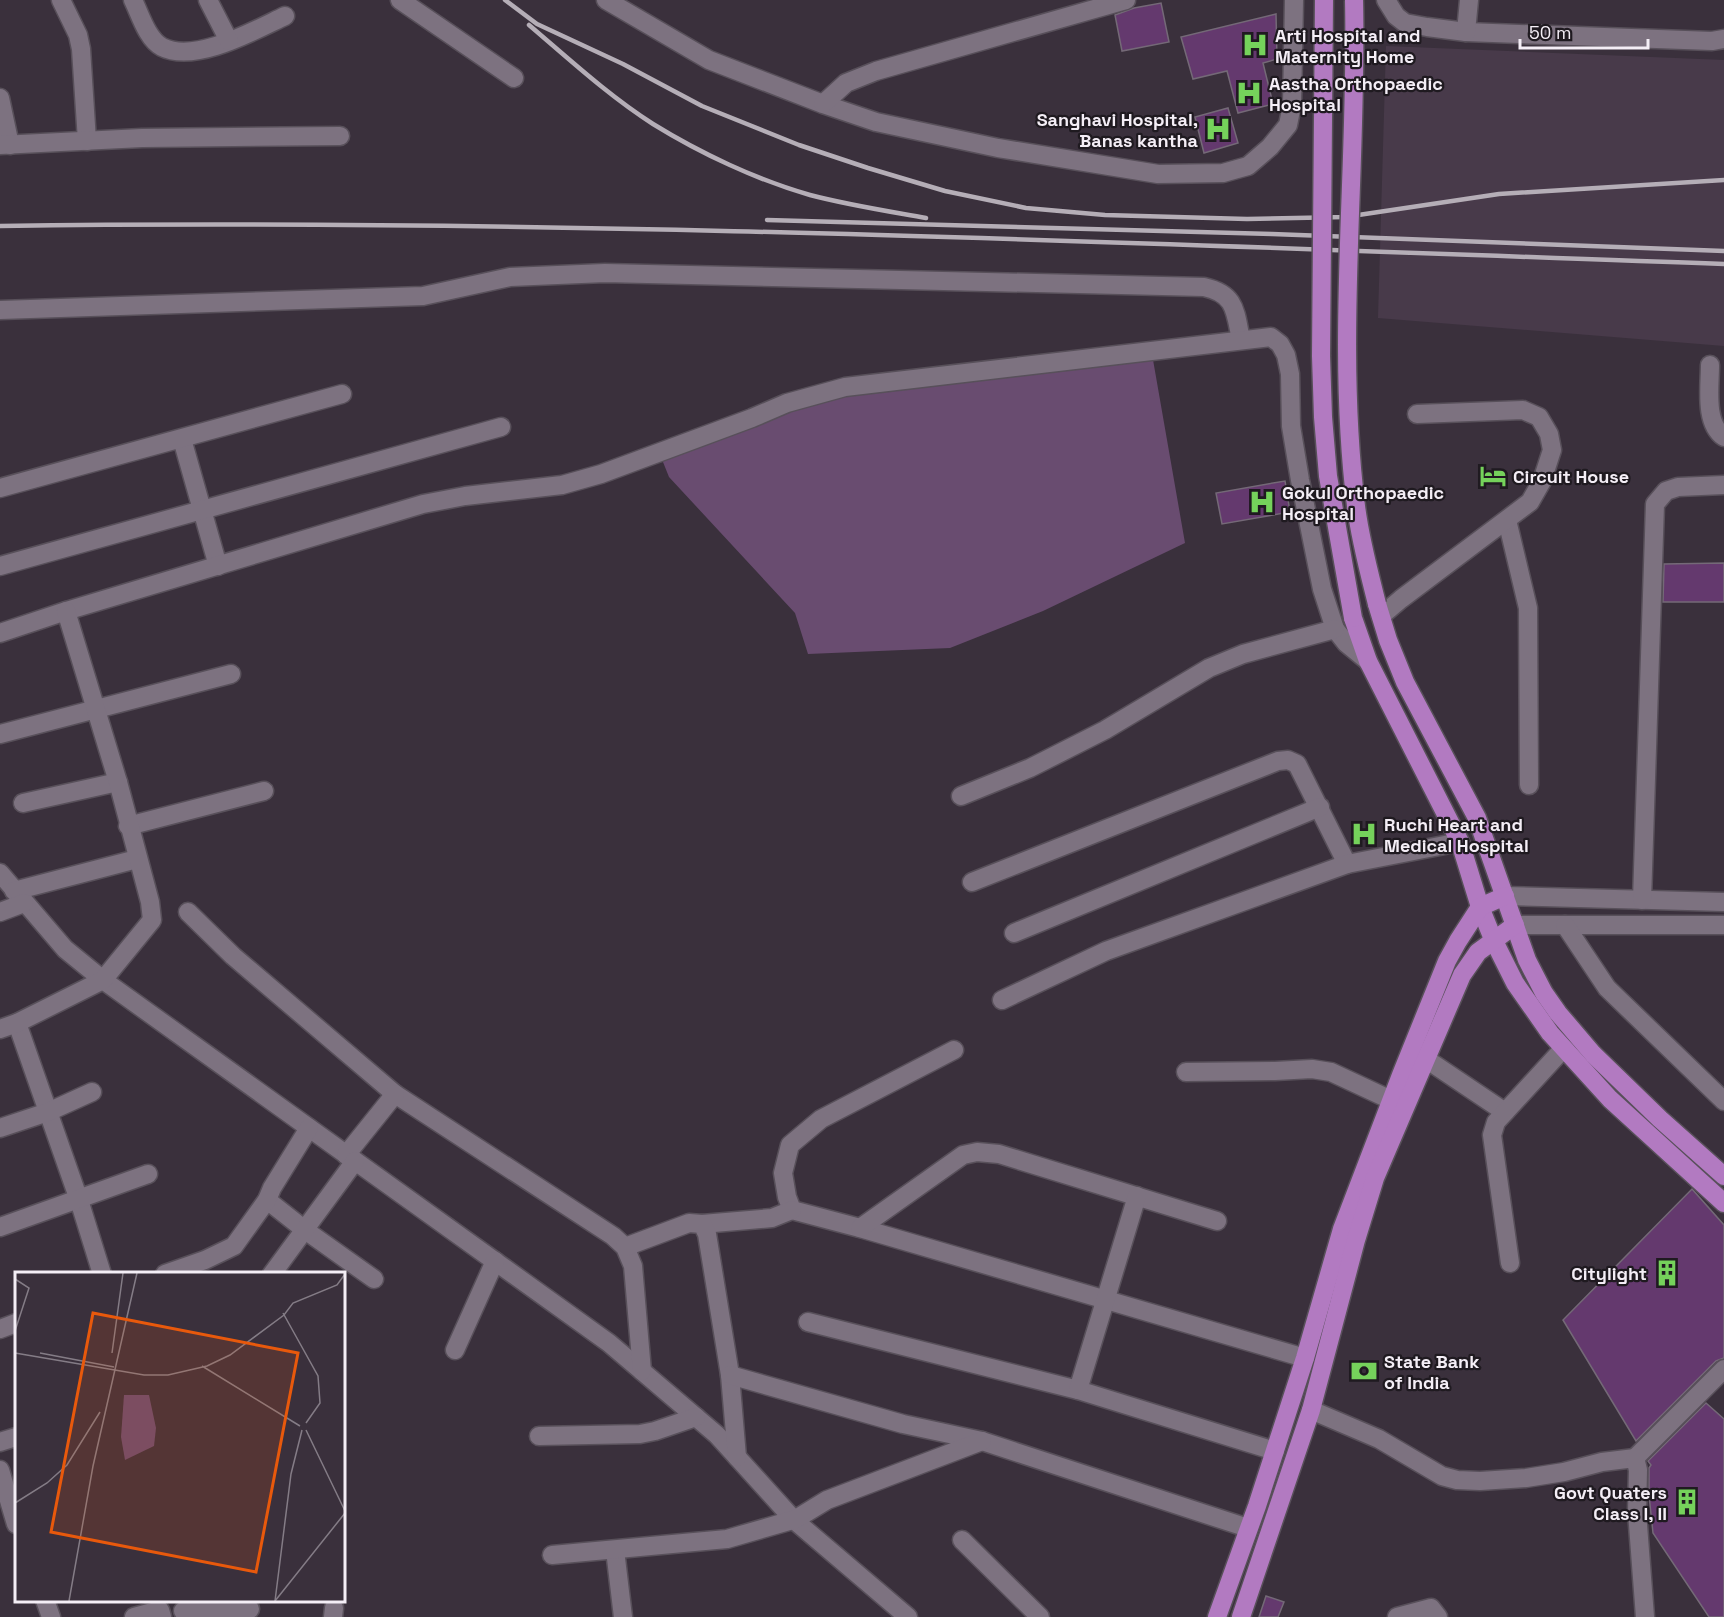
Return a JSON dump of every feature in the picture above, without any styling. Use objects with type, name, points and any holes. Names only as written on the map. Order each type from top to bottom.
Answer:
[{"type":"main road","points":[[1324,0],[1321,356],[1323,417],[1328,476],[1353,618],[1368,661],[1460,842],[1480,907],[1515,983],[1563,1049],[1610,1099],[1724,1203]]},
{"type":"main road","points":[[1354,0],[1355,58],[1348,281],[1348,388],[1356,508],[1388,640],[1405,682],[1477,818],[1527,960],[1544,993],[1593,1054],[1660,1119],[1724,1176]]},
{"type":"main road","points":[[1217,1617],[1305,1358],[1341,1229],[1391,1100],[1447,961],[1480,907],[1505,896]]},
{"type":"main road","points":[[1241,1617],[1311,1410],[1356,1240],[1375,1178],[1462,975],[1478,952],[1515,925]]},
{"type":"street","points":[[61,0],[78,35],[81,49],[87,141]]},
{"type":"street","points":[[133,0],[148,31],[161,47],[182,52],[200,50],[229,41],[285,16]]},
{"type":"street","points":[[208,0],[229,41]]},
{"type":"street","points":[[400,0],[514,78]]},
{"type":"street","points":[[606,0],[709,60],[876,122],[998,148],[1158,174],[1223,173],[1248,166],[1270,147],[1288,125],[1292,105],[1294,0]]},
{"type":"street","points":[[823,104],[846,83],[876,71],[1126,0]]},
{"type":"street","points":[[1386,0],[1396,16],[1405,24],[1466,32],[1712,41],[1724,39]]},
{"type":"street","points":[[1466,32],[1469,0]]},
{"type":"street","points":[[0,98],[5,145],[142,138],[340,136]]},
{"type":"street","points":[[0,310],[423,296],[510,278],[605,273],[1192,286],[1218,290],[1228,298],[1235,309],[1241,340]]},
{"type":"street","points":[[0,633],[423,504],[465,496],[562,484],[601,474],[787,403],[845,387],[1271,337],[1280,344],[1286,355],[1290,374],[1291,426],[1322,589],[1335,629],[1346,643],[1368,661]]},
{"type":"street","points":[[1710,365],[1711,415],[1716,430],[1724,437]]},
{"type":"street","points":[[0,488],[342,394]]},
{"type":"street","points":[[1379,610],[1401,599],[1530,502],[1542,482],[1552,450],[1549,435],[1539,417],[1522,410],[1417,414]]},
{"type":"street","points":[[0,566],[501,427]]},
{"type":"street","points":[[182,438],[218,566]]},
{"type":"street","points":[[1642,900],[1655,504],[1666,491],[1678,486],[1724,485]]},
{"type":"street","points":[[1507,520],[1528,608],[1529,785]]},
{"type":"street","points":[[0,1029],[17,1023],[103,980],[152,920],[150,902],[118,782],[66,611]]},
{"type":"street","points":[[962,796],[1030,768],[1105,730],[1209,668],[1243,654],[1335,629]]},
{"type":"street","points":[[0,734],[231,674]]},
{"type":"street","points":[[972,882],[1278,761],[1288,760],[1297,764],[1347,864]]},
{"type":"street","points":[[23,803],[118,782]]},
{"type":"street","points":[[128,826],[264,791]]},
{"type":"street","points":[[1014,933],[1320,807]]},
{"type":"street","points":[[1002,1000],[1106,951],[1347,864],[1460,842]]},
{"type":"street","points":[[0,912],[19,897],[137,859]]},
{"type":"street","points":[[0,873],[65,949],[103,980],[609,1343],[717,1435],[794,1520],[908,1617]]},
{"type":"street","points":[[1505,896],[1724,902]]},
{"type":"street","points":[[188,912],[233,956],[395,1094],[614,1236],[625,1247],[633,1266],[642,1371]]},
{"type":"street","points":[[1515,925],[1724,925]]},
{"type":"street","points":[[1565,925],[1607,988],[1724,1101]]},
{"type":"street","points":[[17,1023],[79,1200],[101,1272]]},
{"type":"street","points":[[1509,1263],[1492,1135],[1496,1122],[1563,1049]]},
{"type":"street","points":[[792,1210],[783,1173],[790,1145],[821,1119],[954,1050]]},
{"type":"street","points":[[1426,1059],[1505,1112]]},
{"type":"street","points":[[1186,1072],[1312,1069],[1331,1072],[1391,1100]]},
{"type":"street","points":[[0,1128],[48,1112],[92,1092]]},
{"type":"street","points":[[273,1272],[395,1094]]},
{"type":"street","points":[[171,1272],[205,1260],[234,1246],[267,1200],[309,1128]]},
{"type":"street","points":[[860,1227],[963,1155],[977,1152],[999,1154],[1217,1221]]},
{"type":"street","points":[[0,1227],[147,1174]]},
{"type":"street","points":[[1078,1390],[1137,1196]]},
{"type":"street","points":[[267,1200],[304,1230],[374,1279]]},
{"type":"street","points":[[625,1247],[690,1223],[772,1218],[792,1210],[860,1227],[1305,1358]]},
{"type":"street","points":[[702,1224],[707,1234],[730,1375],[737,1457]]},
{"type":"street","points":[[455,1350],[495,1261]]},
{"type":"street","points":[[808,1322],[1078,1390],[1275,1451]]},
{"type":"street","points":[[0,1329],[15,1323]]},
{"type":"street","points":[[1311,1410],[1379,1439],[1442,1476],[1457,1480],[1480,1481],[1526,1478],[1564,1472],[1602,1462],[1635,1458],[1724,1370]]},
{"type":"street","points":[[730,1375],[903,1424],[982,1441],[1248,1528]]},
{"type":"street","points":[[540,1436],[640,1434],[696,1418]]},
{"type":"street","points":[[0,1442],[15,1437]]},
{"type":"street","points":[[552,1556],[715,1541],[794,1520],[827,1500],[982,1441]]},
{"type":"street","points":[[1635,1458],[1638,1470],[1637,1512],[1645,1617]]},
{"type":"street","points":[[0,1470],[9,1518]]},
{"type":"street","points":[[962,1539],[1040,1617]]},
{"type":"street","points":[[615,1550],[623,1617]]},
{"type":"street","points":[[46,1602],[51,1617]]},
{"type":"street","points":[[1397,1617],[1431,1608],[1438,1617]]},
{"type":"street","points":[[134,1617],[160,1609]]},
{"type":"street","points":[[183,1611],[250,1609]]},
{"type":"shaded area","points":[[1386,46],[1724,60],[1724,346],[1378,318]]},
{"type":"shaded area","points":[[1152,354],[1185,543],[1043,611],[950,648],[808,654],[795,613],[669,477],[661,457],[827,395]]},
{"type":"building","points":[[1161,3],[1169,42],[1122,51],[1115,15],[1134,8]]},
{"type":"building","points":[[1276,14],[1277,59],[1263,63],[1273,104],[1238,113],[1227,71],[1193,79],[1181,37]]},
{"type":"building","points":[[1228,108],[1238,143],[1204,153],[1195,117]]},
{"type":"building","points":[[1285,481],[1290,512],[1222,524],[1216,493]]},
{"type":"building","points":[[1724,563],[1724,602],[1663,602],[1664,564]]},
{"type":"building","name":"Citylight","points":[[1692,1189],[1724,1225],[1724,1358],[1716,1361],[1636,1441],[1563,1320]]},
{"type":"building","name":"Govt Quaters Class I, II","points":[[1706,1403],[1724,1419],[1724,1617],[1709,1617],[1653,1533],[1649,1495],[1651,1465],[1648,1461]]},
{"type":"building","points":[[1266,1596],[1284,1602],[1278,1617],[1259,1617]]},
{"type":"railway","points":[[505,0],[537,24],[623,64],[702,106],[799,145],[945,191],[1026,208],[1105,215],[1247,219],[1345,217],[1499,194],[1724,180]]},
{"type":"railway","points":[[529,25],[637,113],[671,135],[709,155],[749,174],[810,195],[926,218]]},
{"type":"railway","points":[[767,220],[1272,234],[1724,251]]},
{"type":"railway","points":[[0,226],[216,225],[647,229],[1078,241],[1724,264]]},
{"type":"place","name":"Arti Hospital and Maternity Home","points":[[1255,45]]},
{"type":"place","name":"Aastha Orthopaedic Hospital","points":[[1249,93]]},
{"type":"place","name":"Sanghavi Hospital, Banas kantha","points":[[1218,129]]},
{"type":"place","name":"Circuit House","points":[[1493,476]]},
{"type":"place","name":"Gokul Orthopaedic Hospital","points":[[1262,502]]},
{"type":"place","name":"Ruchi Heart and Medical Hospital","points":[[1364,834]]},
{"type":"place","name":"Citylight","points":[[1667,1273]]},
{"type":"place","name":"State Bank of India","points":[[1364,1371]]},
{"type":"place","name":"Govt Quaters Class I, II","points":[[1687,1502]]}]
